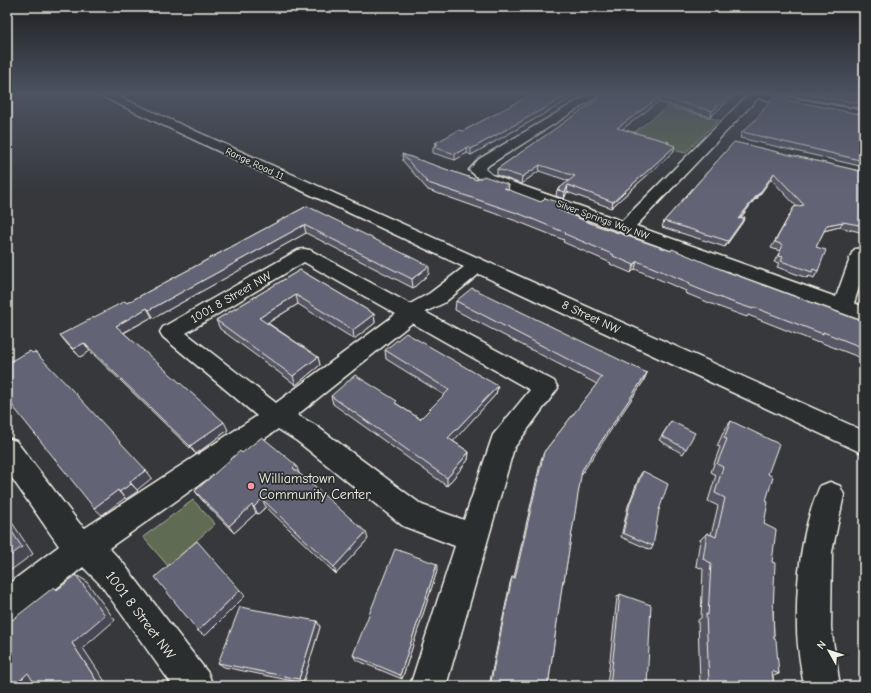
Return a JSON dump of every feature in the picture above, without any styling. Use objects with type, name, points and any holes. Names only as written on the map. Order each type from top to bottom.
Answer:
[{"type":"street","name":"Range Road 11","points":[[176,126],[319,192]]},
{"type":"street","name":"Silver Springs Way NW","points":[[543,126],[484,162],[476,170],[487,178],[864,314]]},
{"type":"street","points":[[625,227],[723,126]]},
{"type":"street","points":[[713,137],[728,141]]},
{"type":"street","name":"8 Street NW","points":[[319,192],[864,443]]},
{"type":"street","points":[[843,306],[861,253]]},
{"type":"street","name":"1001 8 Street NW","points":[[428,686],[502,443],[546,388],[415,309],[304,254],[172,332],[267,410],[306,433],[413,516],[473,538]]},
{"type":"street","points":[[7,606],[85,546],[279,416],[415,309],[437,298],[474,263]]},
{"type":"street","name":"1001 8 Street NW","points":[[7,449],[69,535],[85,546],[112,574],[195,686]]},
{"type":"street","points":[[822,686],[814,628],[816,552],[830,495]]},
{"type":"green space","points":[[642,126],[712,126],[685,153],[628,137]]},
{"type":"green space","points":[[193,500],[215,524],[168,566],[143,537]]},
{"type":"building","points":[[472,126],[512,126],[471,149],[468,147],[455,154],[433,147],[438,144],[435,143],[459,130],[463,131]]},
{"type":"building","points":[[559,126],[619,126],[617,128],[669,142],[667,143],[675,146],[613,202],[568,185],[565,192],[557,190],[575,176],[540,165],[522,177],[497,169]]},
{"type":"building","points":[[748,126],[864,126],[864,161],[742,132]]},
{"type":"building","points":[[734,142],[864,172],[864,226],[843,222],[827,225],[816,247],[826,250],[818,271],[813,269],[812,272],[781,261],[783,257],[778,256],[783,245],[775,242],[794,207],[804,205],[774,173],[738,219],[745,217],[728,241],[664,221]]},
{"type":"building","points":[[402,154],[477,180],[484,176],[509,185],[504,188],[541,202],[545,198],[561,203],[559,210],[595,225],[671,251],[672,249],[725,271],[864,322],[864,348],[753,307],[753,309],[726,300],[637,261],[634,265],[565,234],[566,233],[520,214],[428,183]]},
{"type":"building","points":[[307,206],[429,266],[412,279],[304,225],[149,310],[147,308],[116,326],[224,422],[190,446],[84,343],[73,349],[60,335],[125,301],[127,303]]},
{"type":"building","points":[[300,270],[374,314],[353,330],[296,295],[259,318],[318,357],[293,376],[216,320]]},
{"type":"building","points":[[472,288],[647,373],[582,470],[564,581],[563,580],[548,686],[490,686],[512,577],[515,578],[544,452],[602,377],[456,301]]},
{"type":"building","points":[[406,333],[498,386],[448,438],[469,452],[447,478],[331,396],[355,375],[397,401],[395,403],[420,419],[449,390],[385,350]]},
{"type":"building","points":[[30,351],[32,353],[35,352],[75,393],[146,470],[130,482],[131,484],[119,492],[118,490],[94,508],[7,399],[7,363]]},
{"type":"building","points":[[671,421],[695,433],[686,449],[662,436]]},
{"type":"building","points":[[731,421],[779,444],[768,474],[773,477],[766,501],[768,502],[764,524],[776,530],[772,562],[775,563],[773,611],[774,639],[776,640],[779,674],[772,671],[774,686],[706,686],[705,682],[709,683],[706,614],[708,615],[711,563],[703,559],[707,533],[716,537],[725,498],[715,493],[723,467],[717,464],[727,439],[724,438]]},
{"type":"building","points":[[262,437],[296,465],[293,468],[366,532],[334,567],[262,499],[254,507],[252,505],[229,526],[195,491],[240,451],[242,453]]},
{"type":"building","points":[[643,471],[668,484],[659,510],[653,546],[623,533],[630,503]]},
{"type":"building","points":[[7,524],[22,547],[7,558]]},
{"type":"building","points":[[197,541],[240,590],[198,631],[155,577]]},
{"type":"building","points":[[395,549],[437,564],[400,675],[353,655]]},
{"type":"building","points":[[76,575],[105,615],[72,643],[100,686],[36,686],[28,673],[14,686],[7,686],[7,624],[54,587],[57,590]]},
{"type":"building","points":[[620,594],[651,605],[647,686],[610,686]]},
{"type":"building","points":[[240,607],[317,621],[299,679],[218,663]]},
{"type":"place","name":"Williamstown Community Center","points":[[251,486]]}]
